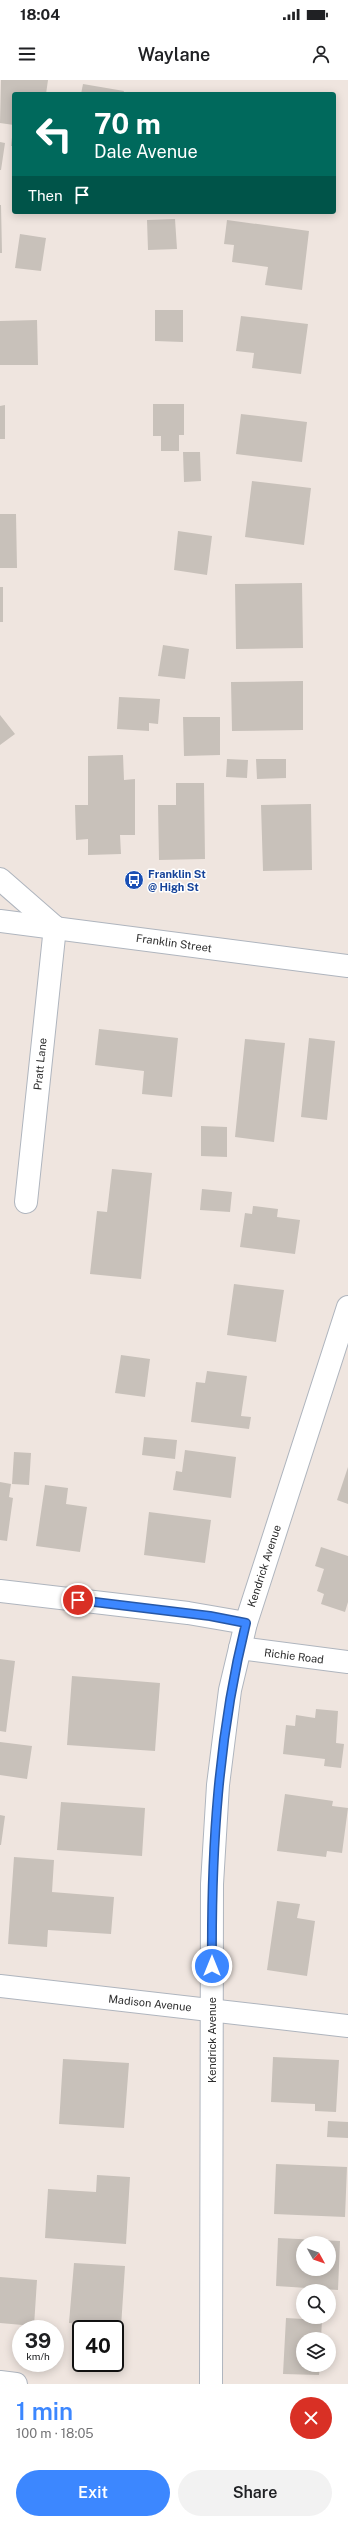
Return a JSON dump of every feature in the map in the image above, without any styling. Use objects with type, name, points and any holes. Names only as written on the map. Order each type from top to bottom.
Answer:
[{"type":"street","points":[[0,879],[55,927]]},
{"type":"street","name":"Franklin Street","points":[[0,921],[348,966]]},
{"type":"street","name":"Pratt Lane","points":[[26,1202],[55,927]]},
{"type":"street","name":"Kendrick Avenue","points":[[211,2384],[212,1884],[215,1814],[230,1690],[246,1623],[348,1307]]},
{"type":"street","points":[[0,1591],[203,1614],[246,1623]]},
{"type":"street","name":"Richie Road","points":[[240,1648],[274,1654],[348,1662]]},
{"type":"street","name":"Madison Avenue","points":[[0,1986],[348,2026]]},
{"type":"street","points":[[0,2382],[16,2384]]},
{"type":"building","points":[[1,80],[48,80],[46,92],[12,92],[12,125],[0,123]]},
{"type":"building","points":[[83,84],[124,91],[124,92],[81,92]]},
{"type":"building","points":[[0,142],[5,143],[1,170],[0,170]]},
{"type":"building","points":[[1,205],[2,253],[0,253]]},
{"type":"building","points":[[175,219],[177,249],[148,250],[147,220]]},
{"type":"building","points":[[227,220],[309,231],[302,290],[265,285],[268,267],[232,262],[234,245],[224,244]]},
{"type":"building","points":[[20,234],[46,238],[41,271],[15,268]]},
{"type":"building","points":[[155,310],[183,310],[183,342],[155,341]]},
{"type":"building","points":[[241,316],[308,324],[301,374],[252,368],[254,353],[236,351]]},
{"type":"building","points":[[37,320],[38,365],[0,365],[0,321]]},
{"type":"building","points":[[153,404],[184,404],[184,435],[179,435],[179,451],[161,451],[161,436],[153,436]]},
{"type":"building","points":[[5,405],[5,439],[0,439],[0,406]]},
{"type":"building","points":[[241,414],[307,422],[302,462],[236,454]]},
{"type":"building","points":[[183,452],[200,452],[201,481],[184,482]]},
{"type":"building","points":[[252,481],[311,488],[304,545],[245,537]]},
{"type":"building","points":[[0,514],[16,514],[17,568],[0,568]]},
{"type":"building","points":[[178,531],[212,536],[207,575],[174,570]]},
{"type":"building","points":[[302,583],[303,648],[236,649],[235,584]]},
{"type":"building","points":[[0,587],[3,587],[3,622],[0,622]]},
{"type":"building","points":[[163,645],[189,649],[185,679],[158,676]]},
{"type":"building","points":[[303,681],[303,730],[232,731],[231,682]]},
{"type":"building","points":[[119,697],[160,699],[158,724],[149,723],[149,731],[117,729]]},
{"type":"building","points":[[0,715],[15,734],[0,745]]},
{"type":"building","points":[[183,717],[220,717],[220,755],[184,756]]},
{"type":"building","points":[[123,755],[124,780],[135,779],[135,835],[120,835],[121,854],[88,855],[88,839],[76,840],[75,805],[88,805],[88,756]]},
{"type":"building","points":[[227,759],[248,760],[247,778],[226,777]]},
{"type":"building","points":[[256,759],[286,759],[286,778],[257,779]]},
{"type":"building","points":[[176,783],[204,783],[205,859],[159,860],[158,805],[176,805]]},
{"type":"building","points":[[311,804],[312,870],[263,871],[261,805]]},
{"type":"building","points":[[99,1029],[178,1038],[172,1097],[142,1094],[144,1071],[95,1065]]},
{"type":"building","points":[[309,1038],[335,1041],[327,1120],[301,1117]]},
{"type":"building","points":[[245,1039],[285,1043],[274,1142],[235,1137]]},
{"type":"building","points":[[201,1126],[227,1127],[227,1157],[201,1156]]},
{"type":"building","points":[[112,1169],[152,1173],[141,1279],[90,1274],[97,1211],[107,1212]]},
{"type":"building","points":[[202,1189],[232,1192],[230,1212],[200,1210]]},
{"type":"building","points":[[253,1206],[278,1209],[277,1217],[300,1220],[295,1254],[240,1247],[245,1213],[252,1214]]},
{"type":"building","points":[[234,1284],[284,1290],[276,1342],[227,1335]]},
{"type":"building","points":[[121,1355],[150,1359],[145,1397],[115,1393]]},
{"type":"building","points":[[207,1371],[247,1376],[241,1416],[251,1417],[249,1429],[191,1422],[196,1382],[205,1383]]},
{"type":"building","points":[[144,1437],[177,1440],[175,1459],[142,1455]]},
{"type":"building","points":[[185,1450],[236,1457],[231,1498],[173,1490],[176,1471],[182,1472]]},
{"type":"building","points":[[14,1452],[31,1453],[29,1485],[12,1484]]},
{"type":"building","points":[[348,1467],[348,1504],[337,1500]]},
{"type":"building","points":[[0,1482],[11,1484],[9,1497],[13,1498],[7,1541],[0,1540]]},
{"type":"building","points":[[45,1485],[68,1488],[66,1504],[87,1507],[80,1552],[36,1546]]},
{"type":"building","points":[[149,1512],[211,1520],[205,1563],[144,1555]]},
{"type":"building","points":[[321,1547],[348,1556],[348,1602],[345,1612],[321,1604],[324,1594],[317,1591],[324,1569],[315,1566]]},
{"type":"building","points":[[0,1659],[15,1661],[6,1732],[0,1731]]},
{"type":"building","points":[[72,1676],[160,1683],[155,1751],[67,1745]]},
{"type":"building","points":[[316,1709],[338,1711],[336,1743],[344,1744],[341,1768],[324,1766],[325,1759],[283,1754],[286,1725],[295,1726],[296,1715],[315,1718]]},
{"type":"building","points":[[0,1742],[32,1746],[27,1779],[0,1775]]},
{"type":"building","points":[[285,1794],[333,1801],[332,1806],[348,1808],[342,1853],[327,1851],[326,1857],[277,1851]]},
{"type":"building","points":[[61,1802],[145,1808],[142,1856],[57,1850]]},
{"type":"building","points":[[0,1815],[5,1816],[1,1845],[0,1845]]},
{"type":"building","points":[[14,1857],[54,1860],[52,1892],[114,1897],[111,1934],[48,1930],[47,1947],[8,1944]]},
{"type":"building","points":[[277,1901],[300,1904],[297,1918],[315,1921],[307,1976],[267,1970]]},
{"type":"building","points":[[273,2057],[339,2060],[336,2112],[315,2111],[315,2104],[271,2102]]},
{"type":"building","points":[[63,2059],[129,2063],[124,2128],[59,2124]]},
{"type":"building","points":[[328,2121],[348,2122],[348,2138],[327,2137]]},
{"type":"building","points":[[276,2164],[347,2167],[345,2217],[274,2214]]},
{"type":"building","points":[[97,2175],[130,2177],[126,2244],[45,2238],[48,2189],[96,2192]]},
{"type":"building","points":[[278,2238],[296,2239],[296,2276],[336,2276],[336,2241],[340,2241],[338,2290],[336,2290],[336,2284],[296,2284],[296,2287],[276,2286]]},
{"type":"building","points":[[74,2263],[125,2266],[121,2320],[72,2320],[72,2323],[69,2323]]},
{"type":"building","points":[[0,2277],[37,2280],[34,2320],[12,2320],[12,2324],[0,2323]]},
{"type":"building","points":[[286,2318],[296,2319],[296,2324],[322,2324],[321,2332],[296,2332],[296,2372],[319,2372],[319,2375],[283,2374]]},
{"type":"place","name":"Franklin St @ High St","points":[[134,880]]},
{"type":"route","points":[[78,1600],[210,1616],[246,1623],[230,1690],[215,1814],[212,1884],[212,1966]]}]
